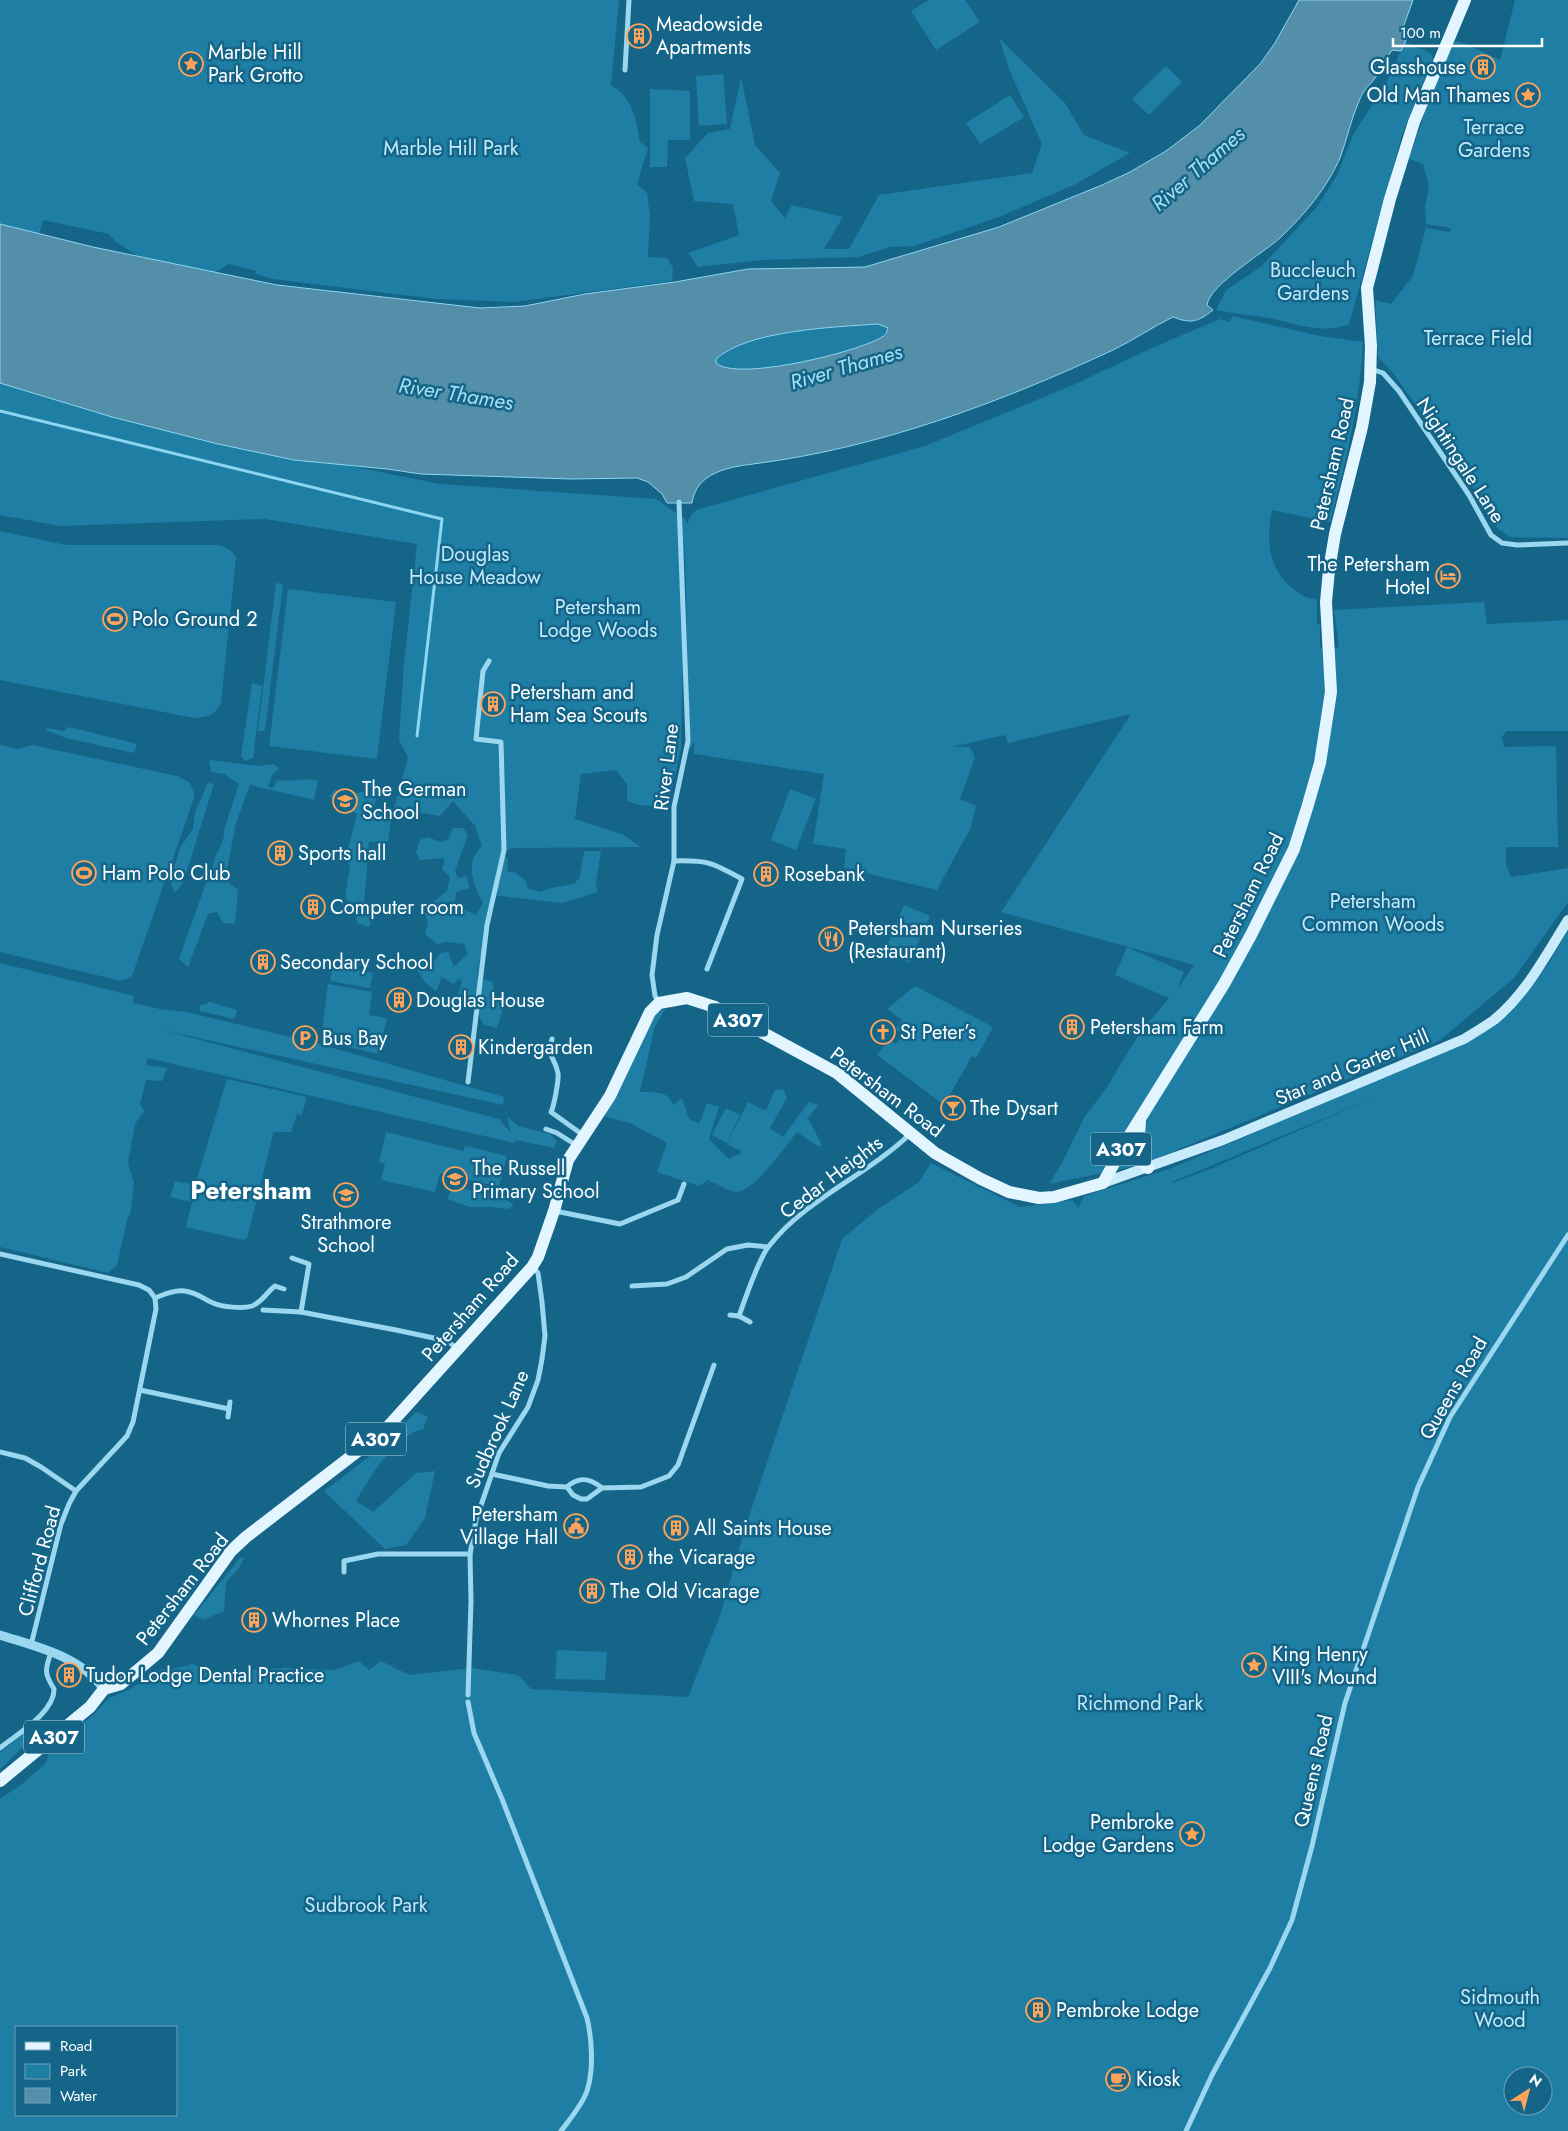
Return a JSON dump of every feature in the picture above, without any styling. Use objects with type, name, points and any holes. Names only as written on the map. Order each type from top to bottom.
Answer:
[{"type":"main road","name":"Petersham Road","points":[[0,1781],[90,1707],[104,1689],[121,1684],[163,1649],[214,1574],[238,1544],[376,1438],[406,1409],[532,1267],[538,1256],[554,1211],[566,1165],[580,1140],[610,1096],[650,1012],[659,1003],[687,998],[715,1007],[837,1073],[910,1134],[952,1163],[992,1185],[1016,1194],[1039,1198],[1054,1197],[1103,1183],[1141,1117],[1224,984],[1246,944],[1277,886],[1294,849],[1307,808],[1320,763],[1330,692],[1326,602],[1334,534],[1362,426],[1371,369],[1367,296],[1370,273],[1390,199],[1414,122],[1465,0]]},
{"type":"main road","name":"Star and Garter Hill","points":[[1103,1183],[1223,1140],[1464,1039],[1494,1020],[1520,992],[1546,958],[1568,920]]},
{"type":"main road","name":"Petersham Road","points":[[1141,1117],[1136,1157],[1148,1168]]},
{"type":"street","points":[[625,70],[629,0]]},
{"type":"street","name":"Nightingale Lane","points":[[1371,369],[1383,373],[1399,391],[1469,495],[1491,535],[1502,543],[1517,545],[1568,543]]},
{"type":"street","name":"River Lane","points":[[659,1003],[655,996],[652,975],[657,935],[674,861],[674,807],[688,741],[679,502]]},
{"type":"street","points":[[468,1082],[487,926],[504,850],[501,742],[476,739],[483,671],[489,661]]},
{"type":"street","points":[[674,861],[695,860],[712,862],[742,880],[707,969]]},
{"type":"street","points":[[552,1039],[548,1052],[558,1074],[554,1106],[551,1112],[580,1140]]},
{"type":"street","points":[[531,1048],[548,1052]]},
{"type":"street","points":[[546,1129],[580,1140]]},
{"type":"street","name":"Cedar Heights","points":[[740,1316],[746,1296],[768,1247],[812,1204],[889,1152],[910,1134]]},
{"type":"street","points":[[554,1211],[623,1224],[678,1200],[684,1184]]},
{"type":"street","name":"Queens Road","points":[[1186,2131],[1212,2075],[1270,1968],[1292,1920],[1312,1846],[1345,1703],[1418,1487],[1450,1417],[1568,1235]]},
{"type":"street","points":[[632,1286],[667,1284],[686,1277],[727,1249],[748,1245],[768,1247]]},
{"type":"street","points":[[0,1254],[139,1285],[149,1290],[155,1298],[173,1291],[186,1291],[204,1296],[214,1304],[245,1307],[253,1305],[267,1296],[276,1286],[284,1288]]},
{"type":"street","points":[[292,1258],[309,1264],[301,1312]]},
{"type":"street","name":"Sudbrook Lane","points":[[468,1695],[471,1600],[470,1554],[476,1520],[499,1453],[528,1407],[538,1380],[542,1359],[544,1336],[542,1302],[538,1273],[532,1267]]},
{"type":"street","name":"Clifford Road","points":[[31,1645],[61,1524],[69,1504],[76,1491],[126,1436],[133,1422],[156,1309],[155,1298]]},
{"type":"street","points":[[263,1310],[301,1312],[448,1341],[458,1349]]},
{"type":"street","points":[[730,1315],[740,1316],[750,1322]]},
{"type":"street","points":[[567,1487],[574,1495],[586,1499],[602,1488],[641,1486],[669,1476],[678,1465],[714,1365]]},
{"type":"street","points":[[140,1390],[229,1409]]},
{"type":"street","points":[[228,1417],[230,1402]]},
{"type":"street","points":[[0,1452],[25,1458],[76,1491]]},
{"type":"street","points":[[492,1474],[548,1486],[567,1487],[577,1480],[584,1479],[591,1480],[602,1488]]},
{"type":"street","points":[[344,1572],[344,1562],[378,1554],[470,1554]]},
{"type":"street","points":[[0,1635],[51,1652],[88,1671],[104,1689]]},
{"type":"street","points":[[0,1748],[37,1718],[52,1702],[54,1693],[46,1669],[51,1652]]},
{"type":"street","points":[[468,1702],[474,1733],[502,1799],[586,2018],[590,2034],[591,2050],[587,2092],[561,2131]]},
{"type":"green space","name":"Marble Hill Park","points":[[0,0],[619,0],[611,85],[629,103],[635,117],[640,142],[648,148],[637,184],[647,193],[650,216],[648,257],[667,258],[673,268],[672,281],[515,302],[436,299],[273,279],[256,274],[256,271],[229,264],[206,278],[164,274],[115,241],[109,234],[43,220],[38,238],[0,232]]},
{"type":"green space","points":[[929,0],[965,0],[980,22],[936,50],[911,11]]},
{"type":"green space","points":[[1515,0],[1568,0],[1568,538],[1510,537],[1497,528],[1464,472],[1393,373],[1378,357],[1375,300],[1391,304],[1413,276],[1426,228],[1450,232],[1451,228],[1426,224],[1425,206],[1429,187],[1423,164],[1409,159],[1435,82],[1455,41],[1466,44],[1500,60]]},
{"type":"green space","points":[[999,38],[1065,103],[1084,135],[1130,153],[1076,184],[999,217],[914,246],[890,247],[858,257],[763,260],[698,267],[688,253],[739,235],[733,204],[694,201],[685,158],[708,133],[730,129],[741,77],[755,145],[780,173],[771,201],[785,218],[792,205],[843,217],[824,249],[849,249],[879,195],[1032,173],[1042,144],[1009,69]]},
{"type":"green space","name":"Buccleuch Gardens","points":[[1405,42],[1431,53],[1433,59],[1403,132],[1349,324],[1339,327],[1319,328],[1216,310],[1226,290],[1262,266],[1317,207],[1337,175],[1353,135],[1388,79]]},
{"type":"green space","points":[[1166,66],[1182,82],[1149,115],[1132,99]]},
{"type":"green space","points":[[723,74],[727,124],[699,126],[696,76]]},
{"type":"green space","points":[[650,89],[690,91],[690,140],[668,140],[667,167],[650,167]]},
{"type":"green space","points":[[1010,95],[1024,117],[980,144],[966,123]]},
{"type":"green space","points":[[1233,316],[1320,336],[1363,342],[1359,388],[1351,433],[1330,522],[1272,510],[1270,522],[1269,534],[1272,557],[1281,577],[1299,593],[1310,599],[1317,599],[1317,625],[1320,624],[1320,648],[1339,648],[1334,610],[1484,602],[1487,624],[1568,620],[1568,731],[1506,731],[1502,737],[1504,747],[1556,746],[1558,847],[1506,847],[1506,865],[1511,877],[1568,868],[1568,902],[1514,978],[1439,1041],[1141,1165],[1049,1184],[1062,1163],[1084,1118],[1107,1087],[1139,1034],[1169,998],[1115,975],[1127,947],[1184,972],[1178,988],[1194,965],[1001,912],[1131,714],[1008,743],[1005,735],[951,747],[970,747],[975,757],[960,799],[976,806],[971,827],[937,890],[844,868],[846,849],[813,844],[824,774],[694,754],[694,742],[689,750],[685,541],[681,748],[668,807],[639,805],[627,801],[627,784],[616,770],[581,774],[575,819],[624,835],[641,847],[515,848],[504,850],[502,854],[508,859],[507,871],[516,873],[527,882],[527,888],[541,892],[551,888],[574,884],[580,877],[584,851],[601,851],[596,882],[597,892],[563,903],[491,895],[477,977],[493,982],[493,997],[524,1001],[523,1008],[504,1005],[497,1028],[484,1025],[469,998],[466,1006],[455,1005],[462,982],[459,978],[453,984],[442,977],[436,991],[425,982],[417,970],[420,961],[434,962],[440,953],[448,952],[454,967],[468,954],[464,944],[446,942],[437,944],[425,934],[428,923],[425,913],[434,901],[447,891],[450,877],[442,869],[445,858],[420,860],[416,852],[420,840],[428,837],[440,842],[448,840],[453,828],[463,828],[468,835],[455,871],[458,878],[467,876],[469,888],[456,892],[454,910],[465,910],[476,915],[483,903],[476,889],[472,874],[473,859],[476,852],[482,846],[476,830],[476,824],[475,826],[453,801],[440,816],[394,808],[408,757],[399,740],[404,664],[417,544],[265,519],[60,526],[0,515],[0,377],[225,441],[440,484],[656,499],[685,519],[688,524],[689,518],[696,510],[925,446],[1073,385],[1220,319],[1230,322]]},
{"type":"green space","points":[[878,324],[888,328],[883,336],[869,343],[824,357],[798,363],[747,369],[728,368],[716,363],[716,359],[731,349],[770,336],[817,329]]},
{"type":"green space","name":"Polo Ground 2","points":[[0,531],[66,545],[217,545],[230,550],[236,557],[221,703],[216,710],[207,716],[194,718],[0,680]]},
{"type":"green space","points":[[276,583],[283,584],[265,731],[258,731]]},
{"type":"green space","points":[[288,589],[396,602],[377,759],[269,746]]},
{"type":"green space","points":[[252,683],[262,686],[253,758],[245,761],[241,756]]},
{"type":"green space","points":[[69,727],[137,744],[134,753],[66,738],[46,730],[47,728],[63,731]]},
{"type":"green space","name":"Ham Polo Club","points":[[0,745],[18,749],[32,745],[177,776],[189,782],[195,795],[132,976],[121,981],[0,952]]},
{"type":"green space","points":[[209,760],[260,766],[274,764],[279,769],[272,775],[268,787],[273,788],[277,780],[308,779],[318,781],[314,800],[250,785],[236,823],[225,880],[238,890],[235,924],[223,923],[217,912],[208,914],[188,967],[179,959],[207,880],[213,873],[214,861],[223,841],[224,830],[239,784],[224,774],[211,772]]},
{"type":"green space","points":[[208,783],[214,784],[183,883],[175,893],[170,881],[180,848],[193,829],[195,812]]},
{"type":"green space","points":[[790,789],[816,799],[796,850],[771,840]]},
{"type":"green space","points":[[335,790],[353,794],[371,790],[376,797],[374,808],[382,812],[391,821],[388,842],[369,842],[364,904],[373,915],[369,927],[357,923],[355,906],[351,905],[345,898],[350,865],[345,860],[357,814],[329,796]]},
{"type":"green space","points":[[904,905],[930,916],[909,963],[884,952]]},
{"type":"green space","name":"Richmond Park","points":[[1568,930],[1568,2131],[0,2131],[0,1799],[22,1784],[46,1763],[49,1752],[63,1738],[72,1739],[81,1732],[76,1728],[93,1715],[109,1698],[128,1690],[162,1669],[193,1664],[211,1672],[284,1668],[335,1670],[359,1661],[369,1670],[381,1661],[409,1675],[472,1668],[518,1675],[531,1689],[688,1697],[721,1613],[744,1531],[842,1239],[878,1209],[919,1182],[931,1163],[1020,1207],[1073,1200],[1078,1208],[1084,1196],[1169,1169],[1463,1044],[1528,990],[1549,963]],"holes":[[[1378,1096],[1208,1170],[1172,1182]]]},
{"type":"green space","points":[[0,963],[134,996],[133,1003],[187,1012],[319,1044],[504,1097],[503,1105],[162,1030],[499,1119],[511,1133],[507,1116],[518,1126],[550,1134],[557,1141],[554,1148],[516,1140],[514,1143],[148,1058],[146,1065],[167,1068],[162,1081],[146,1080],[140,1104],[144,1111],[135,1124],[128,1163],[134,1183],[130,1215],[128,1216],[117,1265],[108,1273],[0,1247]]},
{"type":"green space","points":[[333,966],[373,973],[370,988],[330,981]]},
{"type":"green space","points":[[328,984],[372,992],[369,1015],[387,1018],[378,1054],[331,1043],[323,1030]]},
{"type":"green space","points":[[915,986],[993,1027],[976,1058],[972,1056],[944,1105],[877,1055],[889,1039],[896,1044],[903,1034],[896,1029],[902,1020],[887,1009]]},
{"type":"green space","points":[[210,1002],[237,1010],[234,1019],[200,1011],[200,1006]]},
{"type":"green space","points":[[665,1009],[655,1026],[640,1092],[664,1094],[671,1100],[673,1105],[682,1098],[689,1119],[699,1124],[707,1103],[719,1107],[709,1139],[729,1159],[743,1152],[727,1144],[748,1102],[766,1111],[775,1090],[783,1089],[787,1098],[770,1128],[783,1137],[809,1102],[818,1105],[808,1118],[822,1145],[819,1147],[797,1132],[761,1176],[744,1190],[737,1192],[708,1180],[699,1186],[657,1172],[667,1143],[630,1123],[604,1116],[652,1017],[658,1011]]},
{"type":"green space","points":[[227,1079],[307,1097],[302,1115],[297,1114],[291,1132],[274,1132],[273,1134],[247,1238],[243,1240],[186,1227],[192,1202],[170,1197],[175,1181],[195,1185]]},
{"type":"green space","points":[[726,1108],[740,1115],[727,1143],[712,1135]]},
{"type":"green space","points":[[386,1132],[463,1151],[465,1146],[507,1156],[499,1187],[440,1173],[435,1192],[381,1180],[385,1164],[379,1162]]},
{"type":"green space","points":[[453,1186],[507,1200],[514,1205],[508,1209],[470,1207],[447,1199]]},
{"type":"green space","points":[[416,1412],[428,1417],[423,1429],[412,1433],[393,1449],[376,1469],[356,1501],[373,1512],[416,1473],[435,1471],[425,1518],[406,1545],[385,1549],[324,1491],[378,1450]]},
{"type":"green space","points":[[245,1556],[239,1568],[226,1582],[224,1611],[203,1620],[194,1615],[239,1559]]},
{"type":"green space","points":[[557,1650],[607,1652],[605,1680],[555,1679]]},
{"type":"green space","points":[[36,1722],[41,1728],[23,1742],[25,1745],[0,1769],[0,1753]]},
{"type":"water","name":"River Thames","points":[[1299,0],[1413,0],[1404,25],[1405,28],[1402,32],[1407,38],[1401,51],[1392,50],[1378,75],[1361,96],[1340,158],[1329,180],[1298,220],[1281,237],[1217,288],[1207,305],[1213,310],[1194,321],[1185,321],[1173,317],[1121,346],[1070,369],[1026,388],[938,421],[846,447],[800,457],[743,465],[715,473],[706,478],[700,485],[692,503],[667,503],[662,494],[648,482],[637,478],[570,479],[421,474],[294,460],[218,444],[112,417],[0,383],[0,224],[93,247],[277,285],[480,308],[525,306],[585,294],[675,282],[748,269],[865,267],[999,227],[1130,172],[1166,151],[1199,126],[1260,64],[1275,43]],"holes":[[[878,324],[888,328],[883,336],[869,343],[798,363],[747,369],[728,368],[716,363],[716,359],[730,349],[770,336],[860,325]]]},
{"type":"waterway","points":[[0,411],[442,519],[417,736]]},
{"type":"place","name":"Meadowside Apartments","points":[[639,36]]},
{"type":"place","name":"Marble Hill Park Grotto","points":[[191,64]]},
{"type":"place","name":"Glasshouse","points":[[1483,67]]},
{"type":"place","name":"Old Man Thames","points":[[1528,95]]},
{"type":"place","name":"The Petersham Hotel","points":[[1448,576]]},
{"type":"place","name":"Polo Ground 2","points":[[115,619]]},
{"type":"place","name":"Petersham and Ham Sea Scouts","points":[[493,704]]},
{"type":"place","name":"The German School","points":[[345,801]]},
{"type":"place","name":"Sports hall","points":[[280,853]]},
{"type":"place","name":"Ham Polo Club","points":[[84,873]]},
{"type":"place","name":"Rosebank","points":[[766,874]]},
{"type":"place","name":"Computer room","points":[[313,907]]},
{"type":"place","name":"Petersham Nurseries (Restaurant)","points":[[831,939]]},
{"type":"place","name":"Secondary School","points":[[263,962]]},
{"type":"place","name":"Douglas House","points":[[399,1000]]},
{"type":"place","name":"Petersham Farm","points":[[1072,1027]]},
{"type":"place","name":"St Peter’s","points":[[883,1032]]},
{"type":"place","name":"Bus Bay","points":[[305,1038]]},
{"type":"place","name":"Kindergarden","points":[[461,1047]]},
{"type":"place","name":"The Dysart","points":[[953,1108]]},
{"type":"place","name":"The Russell Primary School","points":[[455,1179]]},
{"type":"place","name":"Strathmore School","points":[[346,1195]]},
{"type":"place","name":"Petersham Village Hall","points":[[576,1526]]},
{"type":"place","name":"All Saints House","points":[[676,1528]]},
{"type":"place","name":"the Vicarage","points":[[630,1557]]},
{"type":"place","name":"The Old Vicarage","points":[[592,1591]]},
{"type":"place","name":"Whornes Place","points":[[254,1620]]},
{"type":"place","name":"King Henry VIII's Mound","points":[[1254,1665]]},
{"type":"place","name":"Tudor Lodge Dental Practice","points":[[69,1675]]},
{"type":"place","name":"Pembroke Lodge Gardens","points":[[1192,1834]]},
{"type":"place","name":"Pembroke Lodge","points":[[1038,2010]]},
{"type":"place","name":"Kiosk","points":[[1118,2079]]},
{"type":"district","name":"Petersham","points":[[251,1190]]},
{"type":"park label","name":"Terrace Gardens","points":[[1494,138]]},
{"type":"park label","name":"Terrace Field","points":[[1478,338]]},
{"type":"park label","name":"Douglas House Meadow","points":[[475,566]]},
{"type":"park label","name":"Petersham Lodge Woods","points":[[598,618]]},
{"type":"park label","name":"Petersham Common Woods","points":[[1373,912]]},
{"type":"park label","name":"Sudbrook Park","points":[[366,1905]]},
{"type":"park label","name":"Sidmouth Wood","points":[[1500,2008]]}]
